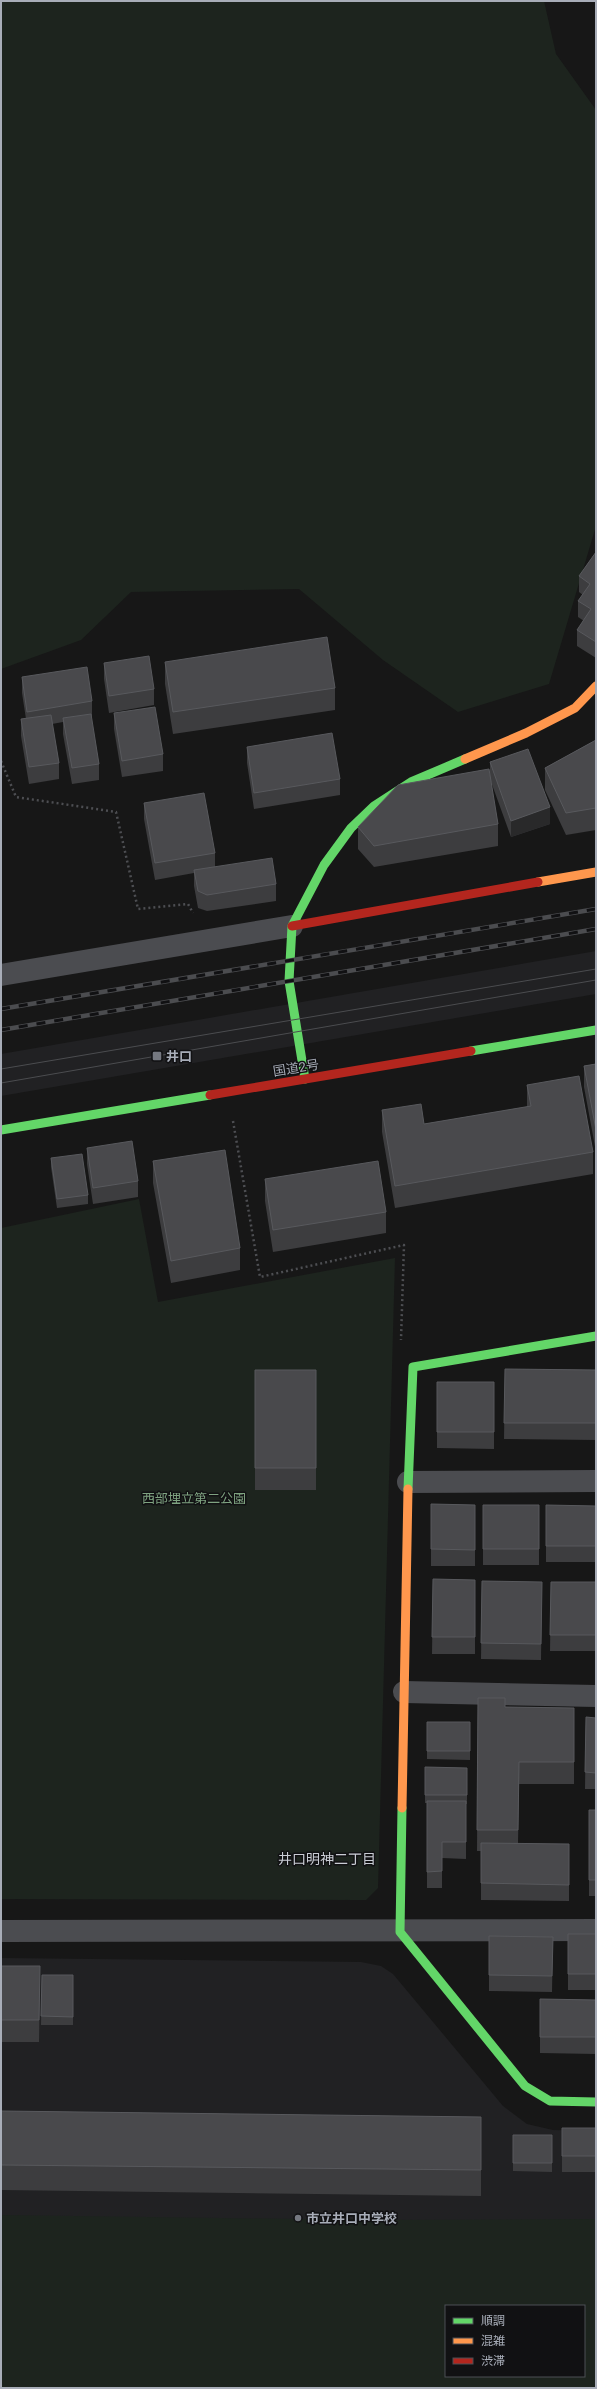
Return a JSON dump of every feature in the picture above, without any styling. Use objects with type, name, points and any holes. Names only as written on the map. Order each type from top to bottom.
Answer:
[{"type":"main road","points":[[305,1079],[289,981],[292,926],[324,865],[351,828],[374,806],[411,782],[526,734],[575,708],[596,686]]},
{"type":"main road","points":[[292,926],[596,872]]},
{"type":"main road","name":"国道2号","points":[[1,1130],[596,1030]]},
{"type":"main road","points":[[596,1336],[413,1367],[408,1482],[400,1932],[525,2086],[550,2101],[596,2102]]},
{"type":"street","points":[[1,975],[292,926]]},
{"type":"street","points":[[408,1482],[596,1481]]},
{"type":"street","points":[[404,1692],[596,1696]]},
{"type":"street","points":[[1,1931],[400,1932],[596,1930]]},
{"type":"path","points":[[1,761],[16,796],[116,812],[138,909],[188,904]]},
{"type":"path","points":[[228,1092],[260,1277],[404,1245],[401,1347]]},
{"type":"shaded area","points":[[596,951],[596,994],[1,1096],[1,1054]]},
{"type":"shaded area","name":"市立井口中学校","points":[[1,1958],[361,1962],[381,1966],[393,1974],[503,2106],[527,2124],[553,2130],[596,2131],[596,2388],[1,2388]]},
{"type":"green space","points":[[1,1],[544,1],[556,54],[596,110],[596,526],[549,684],[458,712],[383,660],[299,589],[131,592],[81,640],[1,669]]},
{"type":"green space","name":"西部埋立第二公園","points":[[139,1199],[158,1302],[395,1258],[378,1888],[366,1900],[1,1899],[1,1228]]},
{"type":"green space","points":[[1,2215],[378,2220],[596,2219],[596,2388],[1,2388]]},
{"type":"building","points":[[596,552],[596,642],[577,630],[591,609],[578,601],[590,584],[579,576]]},
{"type":"building","points":[[327,637],[335,688],[173,712],[165,662]]},
{"type":"building","points":[[149,656],[154,689],[109,696],[104,663]]},
{"type":"building","points":[[87,667],[92,701],[27,712],[22,677]]},
{"type":"building","points":[[155,707],[163,754],[122,761],[114,713]]},
{"type":"building","points":[[91,714],[99,764],[72,768],[63,718]]},
{"type":"building","points":[[51,715],[59,763],[29,767],[21,719]]},
{"type":"building","points":[[332,733],[340,779],[254,793],[247,747]]},
{"type":"building","points":[[596,740],[596,808],[566,813],[545,768]]},
{"type":"building","points":[[528,749],[550,807],[511,821],[490,762]]},
{"type":"building","points":[[489,769],[498,824],[374,846],[358,827],[398,785]]},
{"type":"building","points":[[204,793],[215,853],[155,863],[144,803]]},
{"type":"building","points":[[272,858],[276,884],[207,895],[198,891],[194,870]]},
{"type":"building","points":[[596,1064],[596,1130],[584,1066]]},
{"type":"building","points":[[579,1076],[593,1152],[395,1186],[382,1110],[421,1104],[424,1124],[531,1106],[527,1085]]},
{"type":"building","points":[[132,1141],[138,1181],[93,1188],[87,1148]]},
{"type":"building","points":[[225,1150],[240,1248],[171,1261],[153,1161]]},
{"type":"building","points":[[82,1154],[88,1195],[57,1199],[51,1158]]},
{"type":"building","points":[[378,1161],[386,1212],[273,1230],[265,1179]]},
{"type":"building","points":[[505,1369],[596,1370],[596,1423],[504,1423]]},
{"type":"building","points":[[255,1370],[316,1370],[316,1468],[255,1468]]},
{"type":"building","points":[[437,1382],[494,1382],[494,1432],[437,1432]]},
{"type":"building","points":[[431,1504],[475,1505],[475,1550],[431,1549]]},
{"type":"building","points":[[483,1505],[539,1505],[539,1549],[483,1549]]},
{"type":"building","points":[[546,1505],[596,1506],[596,1546],[546,1546]]},
{"type":"building","points":[[433,1579],[475,1580],[475,1637],[432,1637]]},
{"type":"building","points":[[482,1581],[542,1582],[541,1644],[481,1643]]},
{"type":"building","points":[[551,1582],[596,1582],[596,1635],[550,1635]]},
{"type":"building","points":[[478,1698],[505,1698],[505,1707],[574,1708],[574,1762],[519,1762],[518,1830],[477,1830]]},
{"type":"building","points":[[586,1717],[596,1718],[596,1773],[585,1772]]},
{"type":"building","points":[[427,1722],[470,1722],[470,1751],[427,1751]]},
{"type":"building","points":[[425,1767],[467,1768],[467,1795],[425,1795]]},
{"type":"building","points":[[427,1801],[466,1801],[466,1842],[442,1842],[442,1871],[427,1872]]},
{"type":"building","points":[[589,1810],[596,1810],[596,1880],[589,1880]]},
{"type":"building","points":[[481,1843],[569,1844],[569,1885],[481,1883]]},
{"type":"building","points":[[568,1934],[596,1934],[596,1974],[568,1974]]},
{"type":"building","points":[[489,1936],[553,1937],[552,1976],[489,1975]]},
{"type":"building","points":[[1,1966],[40,1966],[39,2020],[1,2020]]},
{"type":"building","points":[[42,1975],[73,1975],[73,2017],[41,2016]]},
{"type":"building","points":[[540,1999],[596,2000],[596,2037],[540,2037]]},
{"type":"building","points":[[1,2111],[481,2117],[481,2170],[1,2165]]},
{"type":"building","points":[[562,2128],[596,2128],[596,2156],[562,2156]]},
{"type":"building","points":[[513,2135],[552,2135],[552,2163],[513,2163]]},
{"type":"tram line","points":[[1,1069],[596,969]]},
{"type":"tram line","points":[[1,1083],[596,980]]},
{"type":"railway","points":[[1,1009],[596,909]]},
{"type":"railway","points":[[1,1030],[596,929]]},
{"type":"traffic: fast","points":[[305,1079],[289,981],[292,926],[324,865],[351,828],[374,806],[411,782],[465,759]]},
{"type":"traffic: fast","points":[[471,1051],[596,1030]]},
{"type":"traffic: fast","points":[[1,1130],[210,1095]]},
{"type":"traffic: fast","points":[[408,1489],[413,1367],[596,1336]]},
{"type":"traffic: fast","points":[[402,1808],[400,1932],[525,2086],[550,2101],[596,2102]]},
{"type":"traffic: slow","points":[[465,759],[526,733],[575,708],[596,686]]},
{"type":"traffic: slow","points":[[538,882],[596,872]]},
{"type":"traffic: slow","points":[[402,1808],[408,1489]]},
{"type":"traffic: jam","points":[[292,926],[538,882]]},
{"type":"traffic: jam","points":[[210,1095],[471,1051]]},
{"type":"place","name":"井口","points":[[157,1056]]},
{"type":"place","name":"市立井口中学校","points":[[298,2218]]},
{"type":"district","name":"井口明神二丁目","points":[[327,1859]]}]
